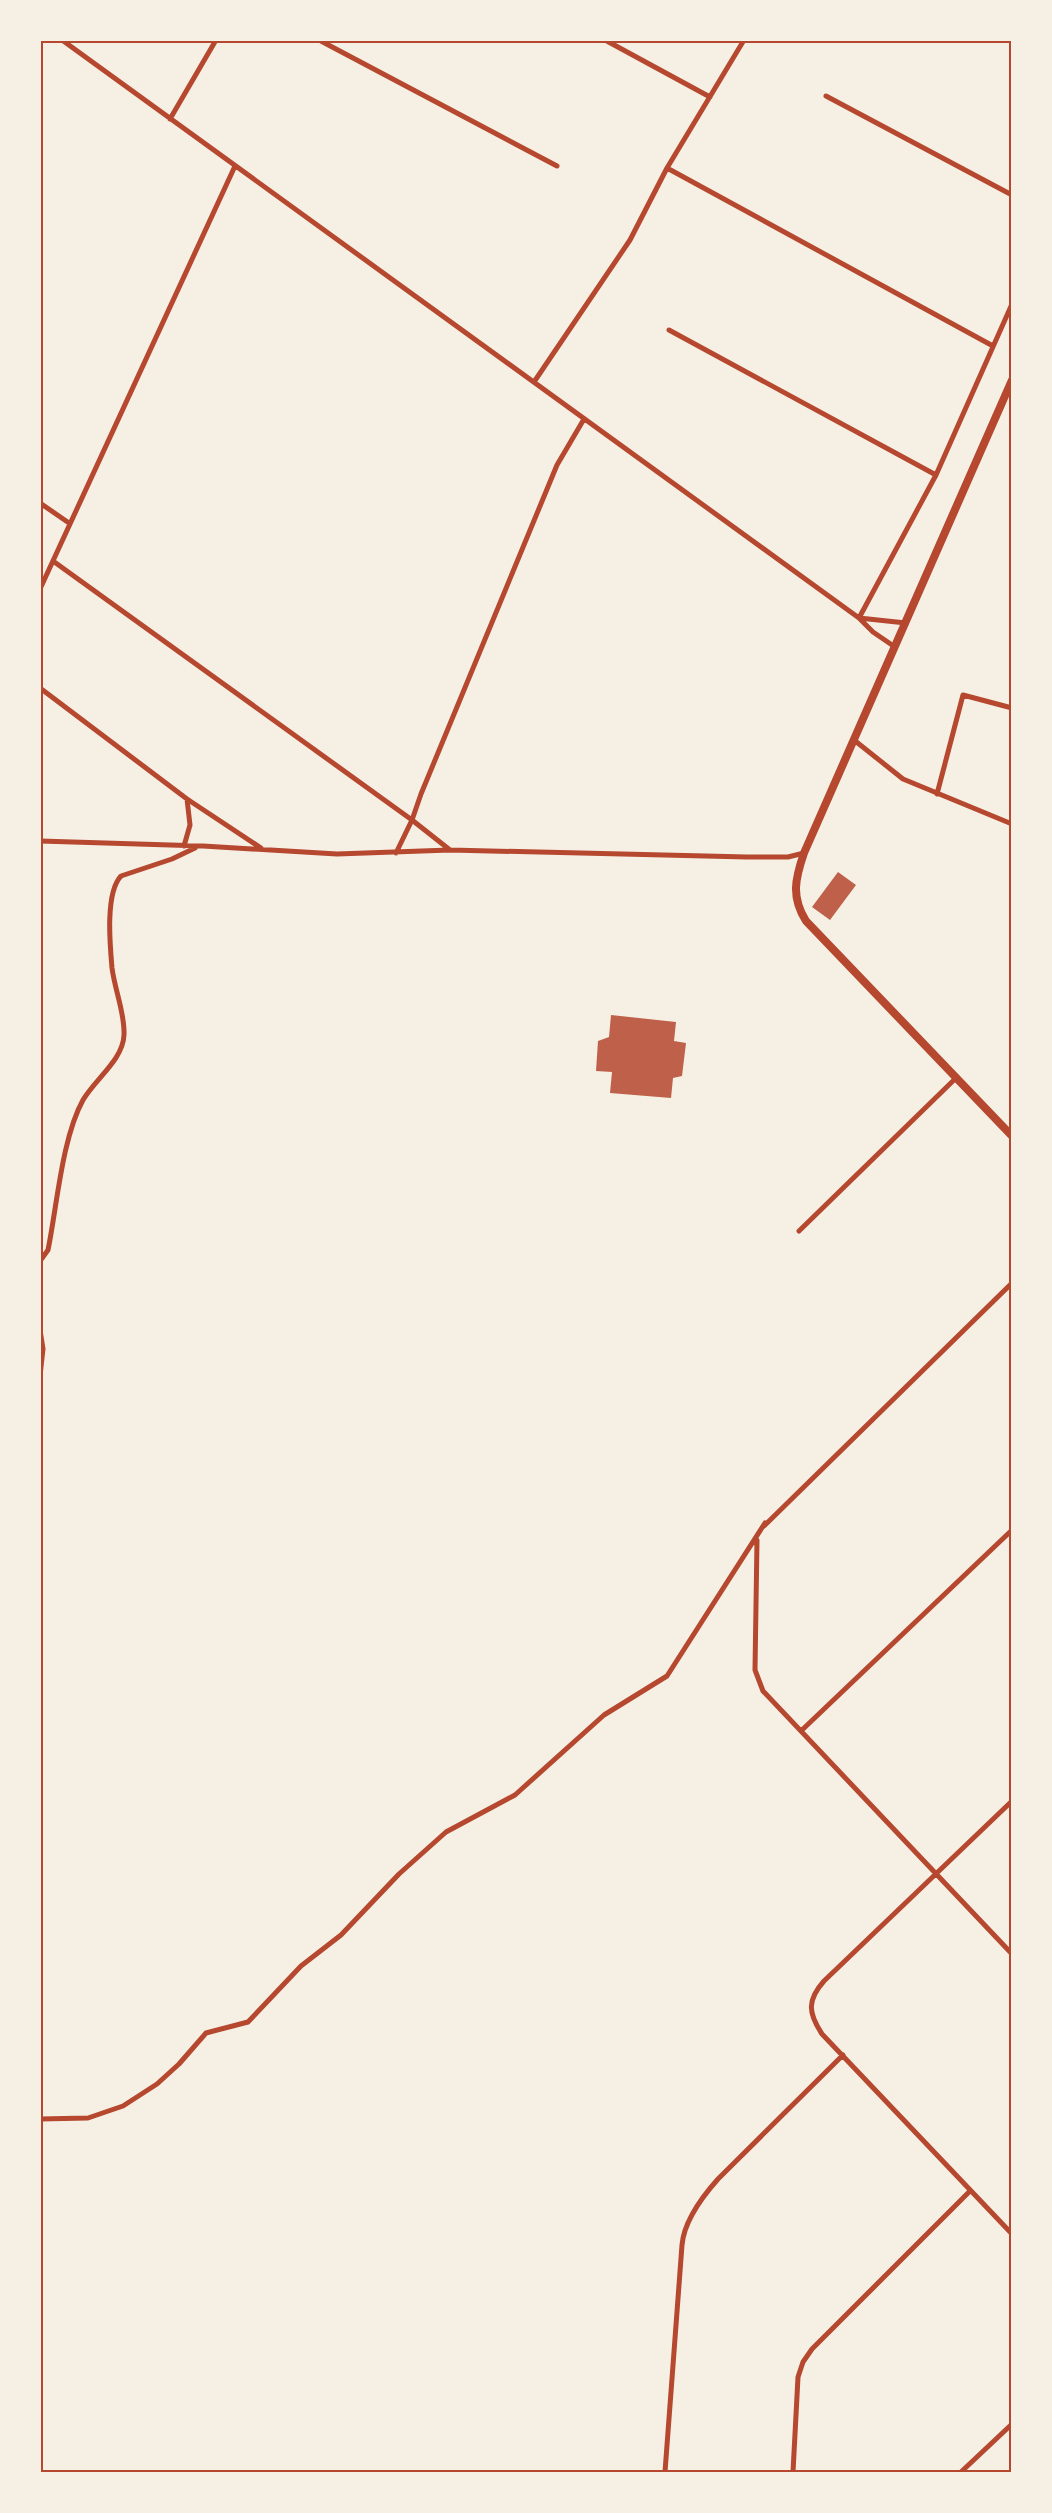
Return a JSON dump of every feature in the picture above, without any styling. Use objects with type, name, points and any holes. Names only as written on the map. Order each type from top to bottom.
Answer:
[{"type":"main road","points":[[1011,380],[804,852],[796,875],[794,894],[806,921],[1011,1136]]},
{"type":"street","points":[[62,40],[859,618],[873,632],[895,647]]},
{"type":"street","points":[[170,118],[216,40]]},
{"type":"street","points":[[319,40],[557,166]]},
{"type":"street","points":[[605,40],[710,97]]},
{"type":"street","points":[[534,382],[630,240],[667,168],[744,40]]},
{"type":"street","points":[[826,96],[1011,195]]},
{"type":"street","points":[[40,589],[235,166]]},
{"type":"street","points":[[667,168],[993,346]]},
{"type":"street","points":[[859,618],[936,475],[1011,304]]},
{"type":"street","points":[[669,330],[936,475]]},
{"type":"street","points":[[396,853],[412,820],[557,465],[584,419]]},
{"type":"street","points":[[40,503],[69,523]]},
{"type":"street","points":[[53,561],[412,820],[450,850]]},
{"type":"street","points":[[859,618],[906,623]]},
{"type":"street","points":[[40,688],[187,799],[262,849]]},
{"type":"street","points":[[937,794],[963,695],[1011,708]]},
{"type":"street","points":[[854,740],[903,779],[1011,824]]},
{"type":"street","points":[[184,846],[190,825],[187,799]]},
{"type":"street","points":[[40,842],[203,846],[337,854],[450,850],[788,857],[804,852]]},
{"type":"street","points":[[40,1261],[48,1250],[65,1160],[76,1117],[84,1100],[120,1051],[124,1039],[124,1022],[112,968],[111,893],[121,876],[203,846]]},
{"type":"street","points":[[799,1231],[957,1077]]},
{"type":"street","points":[[40,2119],[88,2118],[123,2106],[157,2084],[179,2064],[206,2033],[248,2022],[301,1966],[341,1935],[399,1874],[446,1832],[515,1795],[604,1715],[667,1676],[765,1523],[1011,1283]]},
{"type":"street","points":[[40,1330],[43,1349],[40,1376]]},
{"type":"street","points":[[765,1523],[757,1539],[755,1551],[755,1670],[764,1691],[1011,1954]]},
{"type":"street","points":[[802,1730],[1011,1530]]},
{"type":"street","points":[[1011,1801],[815,1991],[810,2002],[813,2022],[1011,2234]]},
{"type":"street","points":[[665,2472],[681,2246],[686,2226],[718,2179],[843,2055]]},
{"type":"street","points":[[793,2472],[798,2376],[803,2362],[820,2341],[970,2191]]},
{"type":"street","points":[[961,2472],[1011,2424]]},
{"type":"building","points":[[838,872],[856,885],[830,920],[812,907]]},
{"type":"building","points":[[611,1015],[676,1022],[674,1041],[686,1043],[682,1076],[673,1078],[671,1098],[610,1093],[612,1072],[596,1071],[598,1041],[609,1037]]}]
